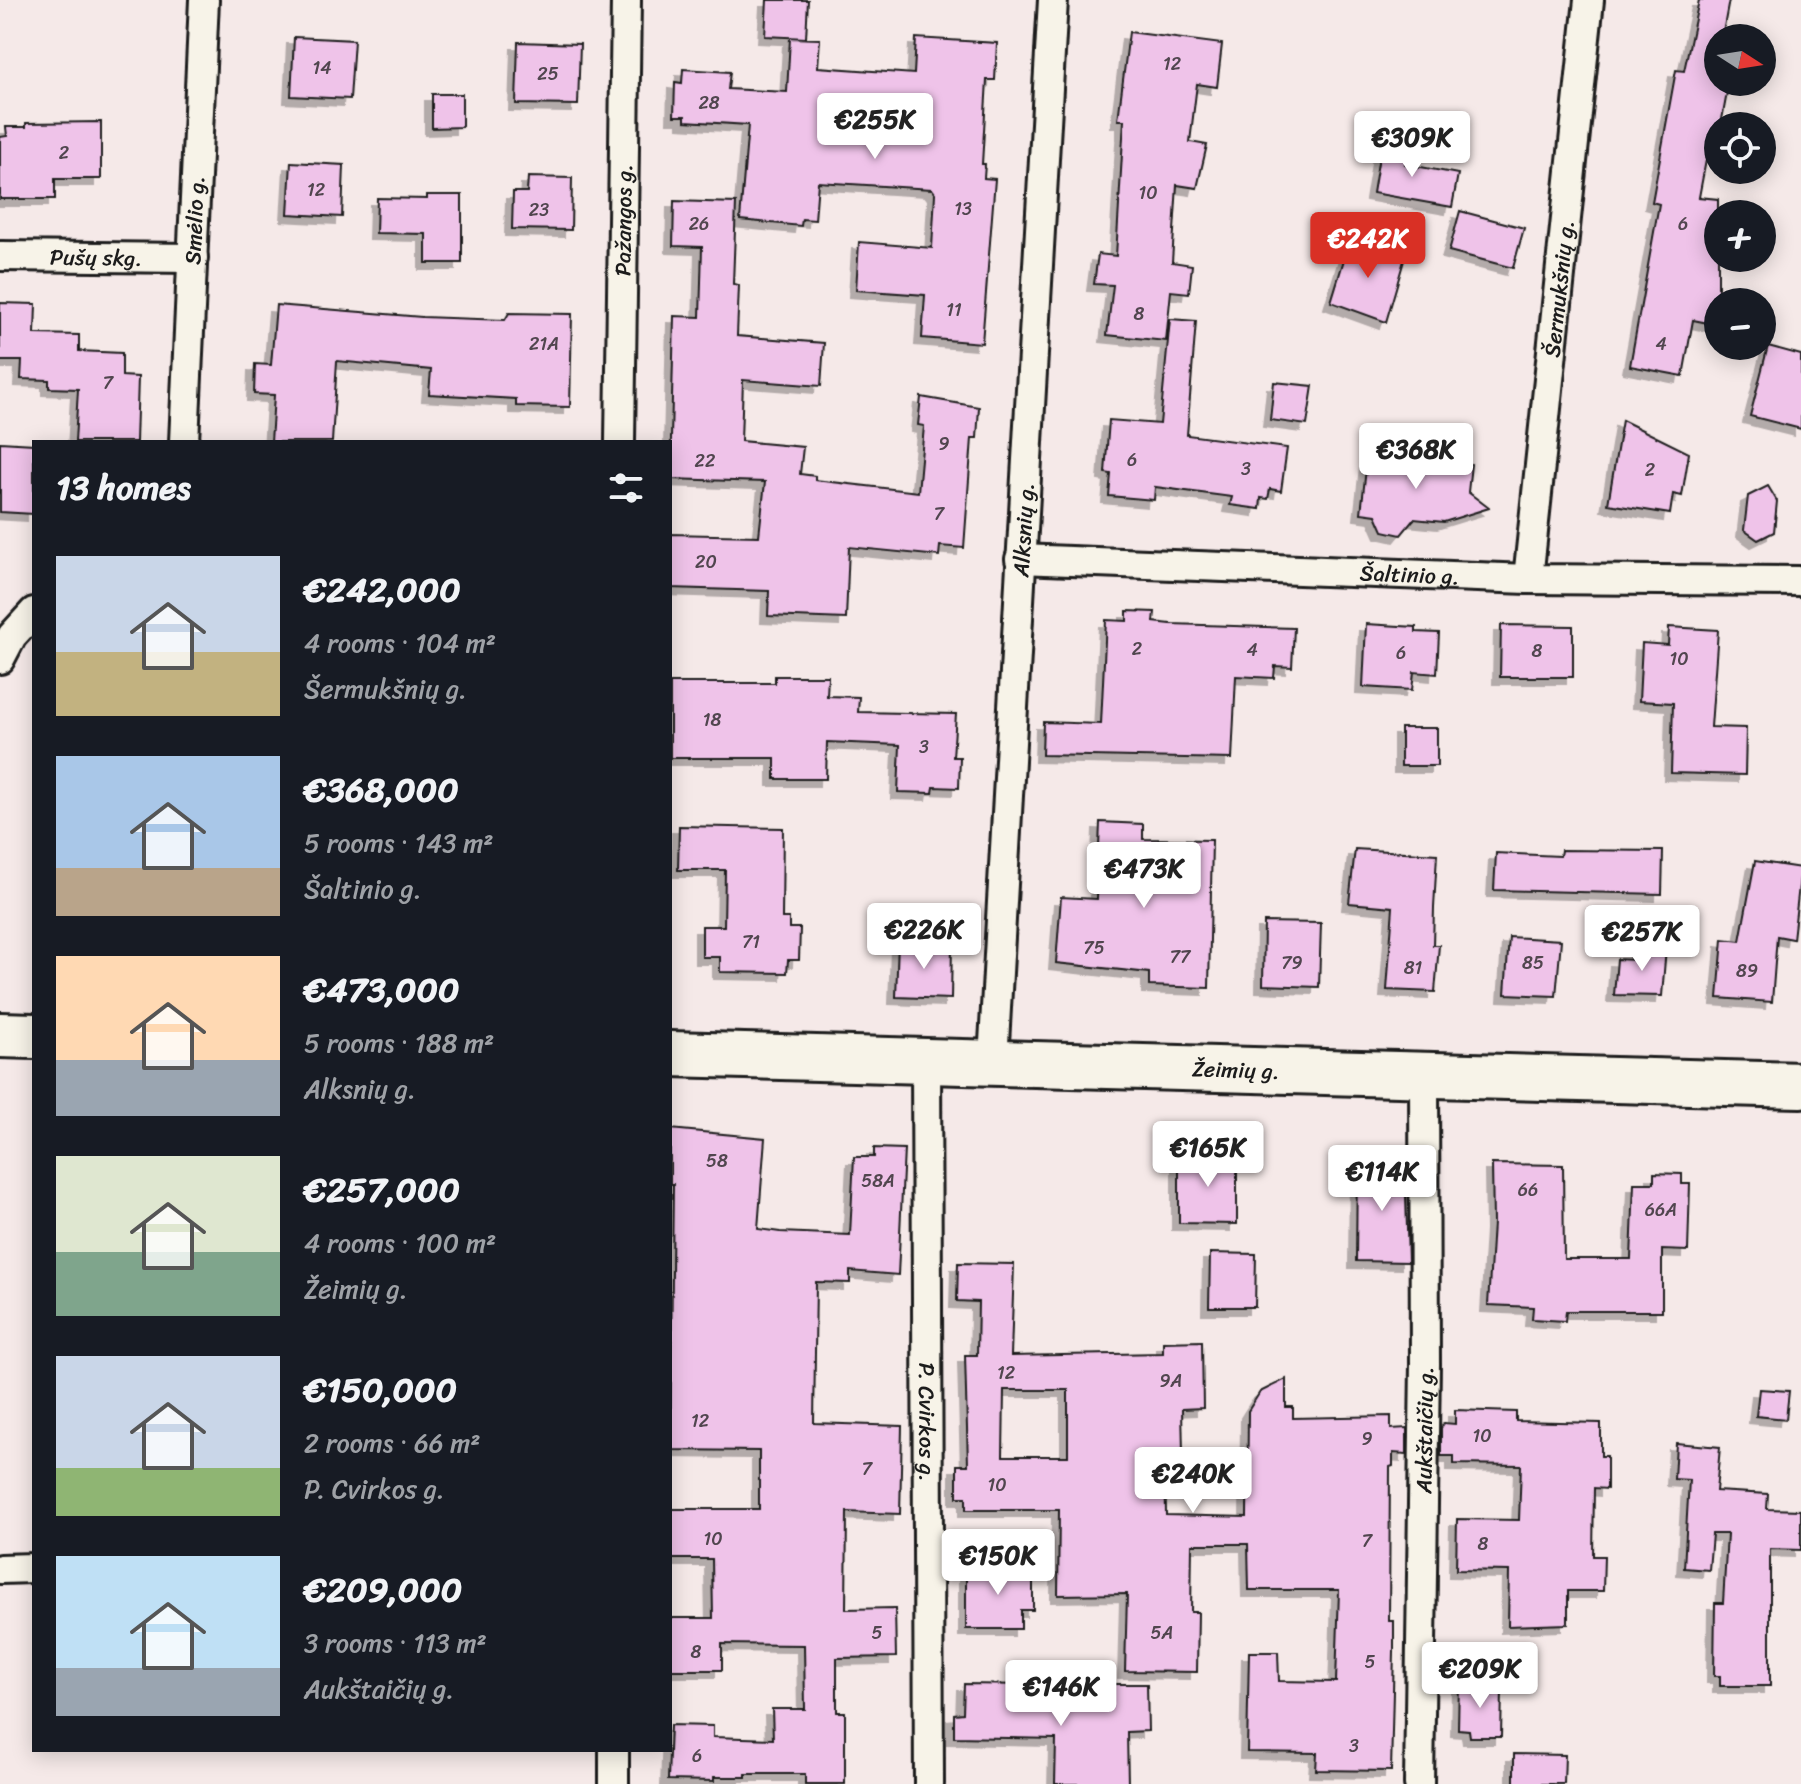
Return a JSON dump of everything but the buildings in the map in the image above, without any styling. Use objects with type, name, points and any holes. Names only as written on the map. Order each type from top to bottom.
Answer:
[{"type":"main road","points":[[0,1035],[32,1036]]},
{"type":"main road","name":"Žeimių g.","points":[[672,1054],[1801,1085]]},
{"type":"street","name":"Smėlio g.","points":[[184,440],[204,0]]},
{"type":"street","name":"Pažangos g.","points":[[620,440],[626,0]]},
{"type":"street","name":"Alksnių g.","points":[[993,1061],[1053,0]]},
{"type":"street","name":"Šermukšnių g.","points":[[1528,579],[1589,0]]},
{"type":"street","name":"Pušų skg.","points":[[0,256],[193,258]]},
{"type":"street","name":"Šaltinio g.","points":[[1020,559],[1528,579],[1801,581]]},
{"type":"street","points":[[4,641],[32,614]]},
{"type":"street","name":"P. Cvirkos g.","points":[[926,1060],[929,1784]]},
{"type":"street","name":"Aukštaičių g.","points":[[1419,1784],[1425,1364],[1424,1074]]},
{"type":"street","points":[[0,1569],[32,1568]]},
{"type":"street","points":[[614,1752],[614,1784]]}]
